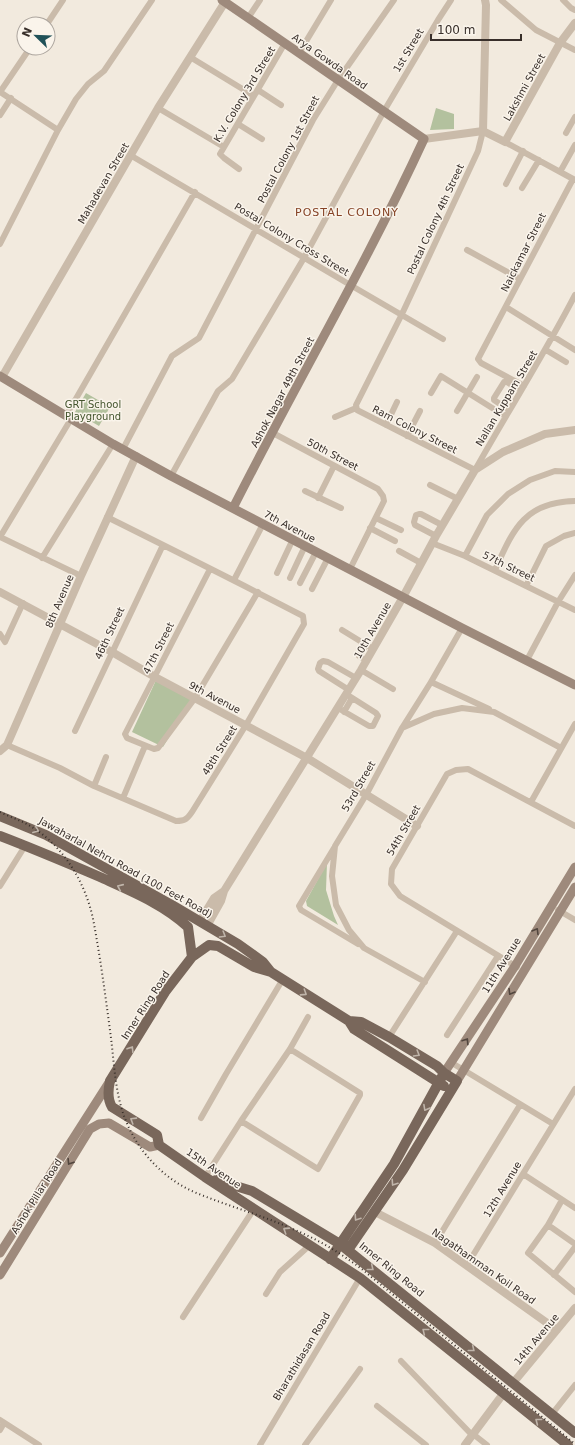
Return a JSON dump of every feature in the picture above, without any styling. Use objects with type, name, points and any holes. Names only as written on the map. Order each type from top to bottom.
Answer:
[{"type":"main road","name":"Arya Gowda Road","points":[[224,1],[424,139]]},
{"type":"main road","name":"Ashok Nagar 49th Street","points":[[233,508],[271,432],[352,286],[424,139]]},
{"type":"main road","name":"7th Avenue","points":[[1,377],[113,444],[171,476],[575,686]]},
{"type":"main road","name":"Jawaharlal Nehru Road (100 Feet Road)","points":[[0,816],[46,834],[238,944]]},
{"type":"main road","name":"Jawaharlal Nehru Road (100 Feet Road)","points":[[0,836],[136,894],[174,915],[188,927],[192,957]]},
{"type":"main road","name":"11th Avenue","points":[[445,1067],[515,966],[575,867]]},
{"type":"main road","points":[[568,1445],[360,1278],[330,1259],[344,1247],[375,1212],[403,1170],[575,887]]},
{"type":"main road","name":"Inner Ring Road","points":[[238,944],[263,962],[271,972]]},
{"type":"main road","name":"Inner Ring Road","points":[[110,1081],[165,992],[192,957],[209,945],[218,946],[254,967],[271,972],[349,1021],[361,1022],[445,1067],[457,1081]]},
{"type":"main road","points":[[349,1021],[354,1029],[451,1090]]},
{"type":"main road","points":[[344,1247],[394,1164],[439,1083],[445,1067]]},
{"type":"main road","name":"Ashok Pillar Road","points":[[0,1253],[110,1081]]},
{"type":"main road","name":"15th Avenue","points":[[110,1081],[108,1095],[112,1107],[157,1136],[160,1145],[205,1177],[330,1259]]},
{"type":"main road","name":"Ashok Pillar Road","points":[[0,1275],[90,1129],[99,1124],[109,1123],[150,1147],[160,1145]]},
{"type":"main road","points":[[394,1164],[403,1170]]},
{"type":"main road","name":"Inner Ring Road","points":[[205,1177],[252,1191],[344,1247],[575,1433]]},
{"type":"main road","points":[[47,1179],[56,1185]]},
{"type":"street","points":[[52,16],[63,0]]},
{"type":"street","points":[[0,244],[58,130],[76,99],[88,84],[104,71],[152,0]]},
{"type":"street","points":[[248,18],[260,0]]},
{"type":"street","points":[[299,53],[331,0]]},
{"type":"street","name":"Postal Colony 1st Street","points":[[123,449],[172,356],[199,338],[313,120],[338,80],[394,0]]},
{"type":"street","name":"1st Street","points":[[171,476],[218,391],[232,379],[304,258],[384,111],[451,0]]},
{"type":"street","points":[[483,131],[485,0]]},
{"type":"street","points":[[502,0],[536,30],[575,50]]},
{"type":"street","points":[[563,0],[570,8],[575,10]]},
{"type":"street","name":"Mahadevan Street","points":[[1,377],[130,155],[224,1]]},
{"type":"street","name":"Lakshmi Street","points":[[505,142],[560,43],[575,23]]},
{"type":"street","name":"K.V. Colony 3rd Street","points":[[239,169],[220,154],[285,43]]},
{"type":"street","points":[[25,56],[0,92],[58,130]]},
{"type":"street","points":[[190,57],[254,96]]},
{"type":"street","points":[[258,90],[282,105]]},
{"type":"street","points":[[0,115],[11,98]]},
{"type":"street","points":[[158,108],[224,147]]},
{"type":"street","points":[[566,133],[575,117]]},
{"type":"street","points":[[238,124],[262,139]]},
{"type":"street","points":[[424,139],[483,131],[574,180]]},
{"type":"street","name":"Postal Colony 4th Street","points":[[402,314],[478,151],[483,131]]},
{"type":"street","points":[[560,172],[575,145]]},
{"type":"street","points":[[506,184],[523,152]]},
{"type":"street","name":"Postal Colony Cross Street","points":[[130,155],[443,339]]},
{"type":"street","points":[[522,188],[539,160]]},
{"type":"street","name":"Naickamar Street","points":[[574,180],[506,307],[575,350]]},
{"type":"street","points":[[81,576],[0,537],[195,192]]},
{"type":"street","points":[[467,250],[520,279]]},
{"type":"street","name":"Nallan Kuppam Street","points":[[475,470],[522,385],[554,336],[575,295]]},
{"type":"street","points":[[506,307],[478,359],[481,363],[522,385]]},
{"type":"street","points":[[335,417],[356,408],[402,314]]},
{"type":"street","points":[[546,350],[566,362]]},
{"type":"street","points":[[431,393],[441,376],[505,416]]},
{"type":"street","points":[[457,411],[477,378]]},
{"type":"street","points":[[509,410],[494,400],[494,398],[504,382],[507,382],[516,388],[522,385]]},
{"type":"street","points":[[386,425],[397,402]]},
{"type":"street","name":"Ram Colony Street","points":[[356,408],[359,412],[475,470]]},
{"type":"street","points":[[407,436],[420,411]]},
{"type":"street","name":"10th Avenue","points":[[204,924],[214,898],[224,891],[307,758],[341,710],[366,660],[369,647],[403,597],[420,563],[475,470],[503,452],[545,434],[575,430]]},
{"type":"street","name":"50th Street","points":[[271,432],[378,489],[383,496],[384,501],[376,518]]},
{"type":"street","points":[[42,558],[113,444]]},
{"type":"street","name":"8th Avenue","points":[[0,751],[7,745],[107,517],[136,456]]},
{"type":"street","points":[[318,498],[334,466]]},
{"type":"street","points":[[465,556],[487,515],[508,494],[530,480],[555,471],[575,472]]},
{"type":"street","points":[[430,485],[458,499]]},
{"type":"street","points":[[305,491],[341,508]]},
{"type":"street","points":[[494,570],[514,531],[537,509],[559,502],[575,501]]},
{"type":"street","name":"57th Street","points":[[442,525],[421,514],[416,516],[414,522],[415,525],[434,539],[465,556],[575,610]]},
{"type":"street","points":[[7,745],[123,798],[145,746],[154,749],[158,748],[195,698],[258,592],[107,517]]},
{"type":"street","points":[[350,569],[376,518],[401,530]]},
{"type":"street","points":[[234,580],[263,524]]},
{"type":"street","points":[[370,528],[395,541]]},
{"type":"street","points":[[526,586],[546,546],[564,536],[575,533]]},
{"type":"street","points":[[276,573],[293,539]]},
{"type":"street","name":"46th Street","points":[[75,731],[163,545]]},
{"type":"street","points":[[290,578],[305,546]]},
{"type":"street","points":[[399,551],[420,563]]},
{"type":"street","points":[[300,583],[316,552]]},
{"type":"street","points":[[312,589],[328,558]]},
{"type":"street","name":"47th Street","points":[[145,746],[127,738],[125,734],[210,569]]},
{"type":"street","points":[[527,660],[558,602],[575,575]]},
{"type":"street","name":"9th Avenue","points":[[0,592],[23,603],[155,677],[307,758],[417,826]]},
{"type":"street","name":"48th Street","points":[[123,798],[176,821],[186,819],[192,812],[246,725],[304,624],[303,616],[258,592]]},
{"type":"street","points":[[0,634],[5,642],[23,603]]},
{"type":"street","name":"53rd Street","points":[[425,982],[364,948],[348,930],[336,905],[332,876],[335,846],[366,795],[402,728],[431,682],[462,628]]},
{"type":"street","points":[[342,630],[369,647]]},
{"type":"street","points":[[341,710],[369,726],[373,726],[378,716],[319,671],[318,669],[320,663],[323,661],[328,662],[356,678]]},
{"type":"street","points":[[361,670],[393,689]]},
{"type":"street","points":[[431,682],[494,712],[561,748]]},
{"type":"street","points":[[402,728],[434,714],[462,708],[494,712]]},
{"type":"street","points":[[531,802],[575,724]]},
{"type":"street","points":[[94,786],[106,756]]},
{"type":"street","name":"54th Street","points":[[524,971],[400,896],[391,884],[392,869],[447,774],[456,770],[468,769],[575,826]]},
{"type":"street","points":[[0,886],[25,846]]},
{"type":"street","points":[[335,846],[299,906],[301,910],[364,948]]},
{"type":"street","points":[[551,906],[575,920]]},
{"type":"street","points":[[389,1037],[457,931]]},
{"type":"street","points":[[446,1035],[498,956]]},
{"type":"street","points":[[201,1118],[283,979]]},
{"type":"street","points":[[205,1177],[290,1049],[308,1017]]},
{"type":"street","points":[[241,1121],[318,1169],[360,1093],[290,1049]]},
{"type":"street","points":[[445,1067],[463,1070],[554,1124]]},
{"type":"street","name":"12th Avenue","points":[[467,1265],[575,1088]]},
{"type":"street","points":[[435,1243],[520,1105]]},
{"type":"street","points":[[523,1174],[575,1208]]},
{"type":"street","points":[[562,1200],[548,1225],[528,1253],[575,1292]]},
{"type":"street","points":[[183,1317],[254,1209]]},
{"type":"street","name":"Nagathamman Koil Road","points":[[375,1212],[435,1243],[557,1330]]},
{"type":"street","points":[[548,1225],[575,1244]]},
{"type":"street","points":[[266,1294],[280,1272],[310,1245]]},
{"type":"street","points":[[554,1275],[575,1247]]},
{"type":"street","name":"Bharathidasan Road","points":[[260,1445],[360,1278]]},
{"type":"street","name":"14th Avenue","points":[[513,1383],[575,1308]]},
{"type":"street","points":[[400,1361],[472,1434],[487,1445]]},
{"type":"street","points":[[305,1445],[360,1369]]},
{"type":"street","points":[[552,1414],[575,1385]]},
{"type":"street","points":[[464,1445],[503,1394]]},
{"type":"street","points":[[377,1406],[426,1445]]},
{"type":"street","points":[[0,1430],[2,1421],[39,1445]]},
{"type":"green space","points":[[436,108],[454,114],[454,129],[430,130]]},
{"type":"green space","name":"GRT School Playground","points":[[86,393],[110,407],[99,426],[75,412]]},
{"type":"green space","points":[[157,678],[193,698],[163,747],[132,732]]},
{"type":"green space","points":[[327,863],[326,890],[338,925],[307,906],[306,901]]},
{"type":"railway","points":[[0,812],[39,831],[51,842],[62,853],[71,866],[86,894],[91,909],[99,952],[120,1104],[128,1126],[135,1139],[152,1162],[162,1172],[186,1188],[211,1199],[295,1230],[322,1243],[347,1258],[575,1444]]},
{"type":"district","name":"POSTAL COLONY","points":[[347,212]]}]
